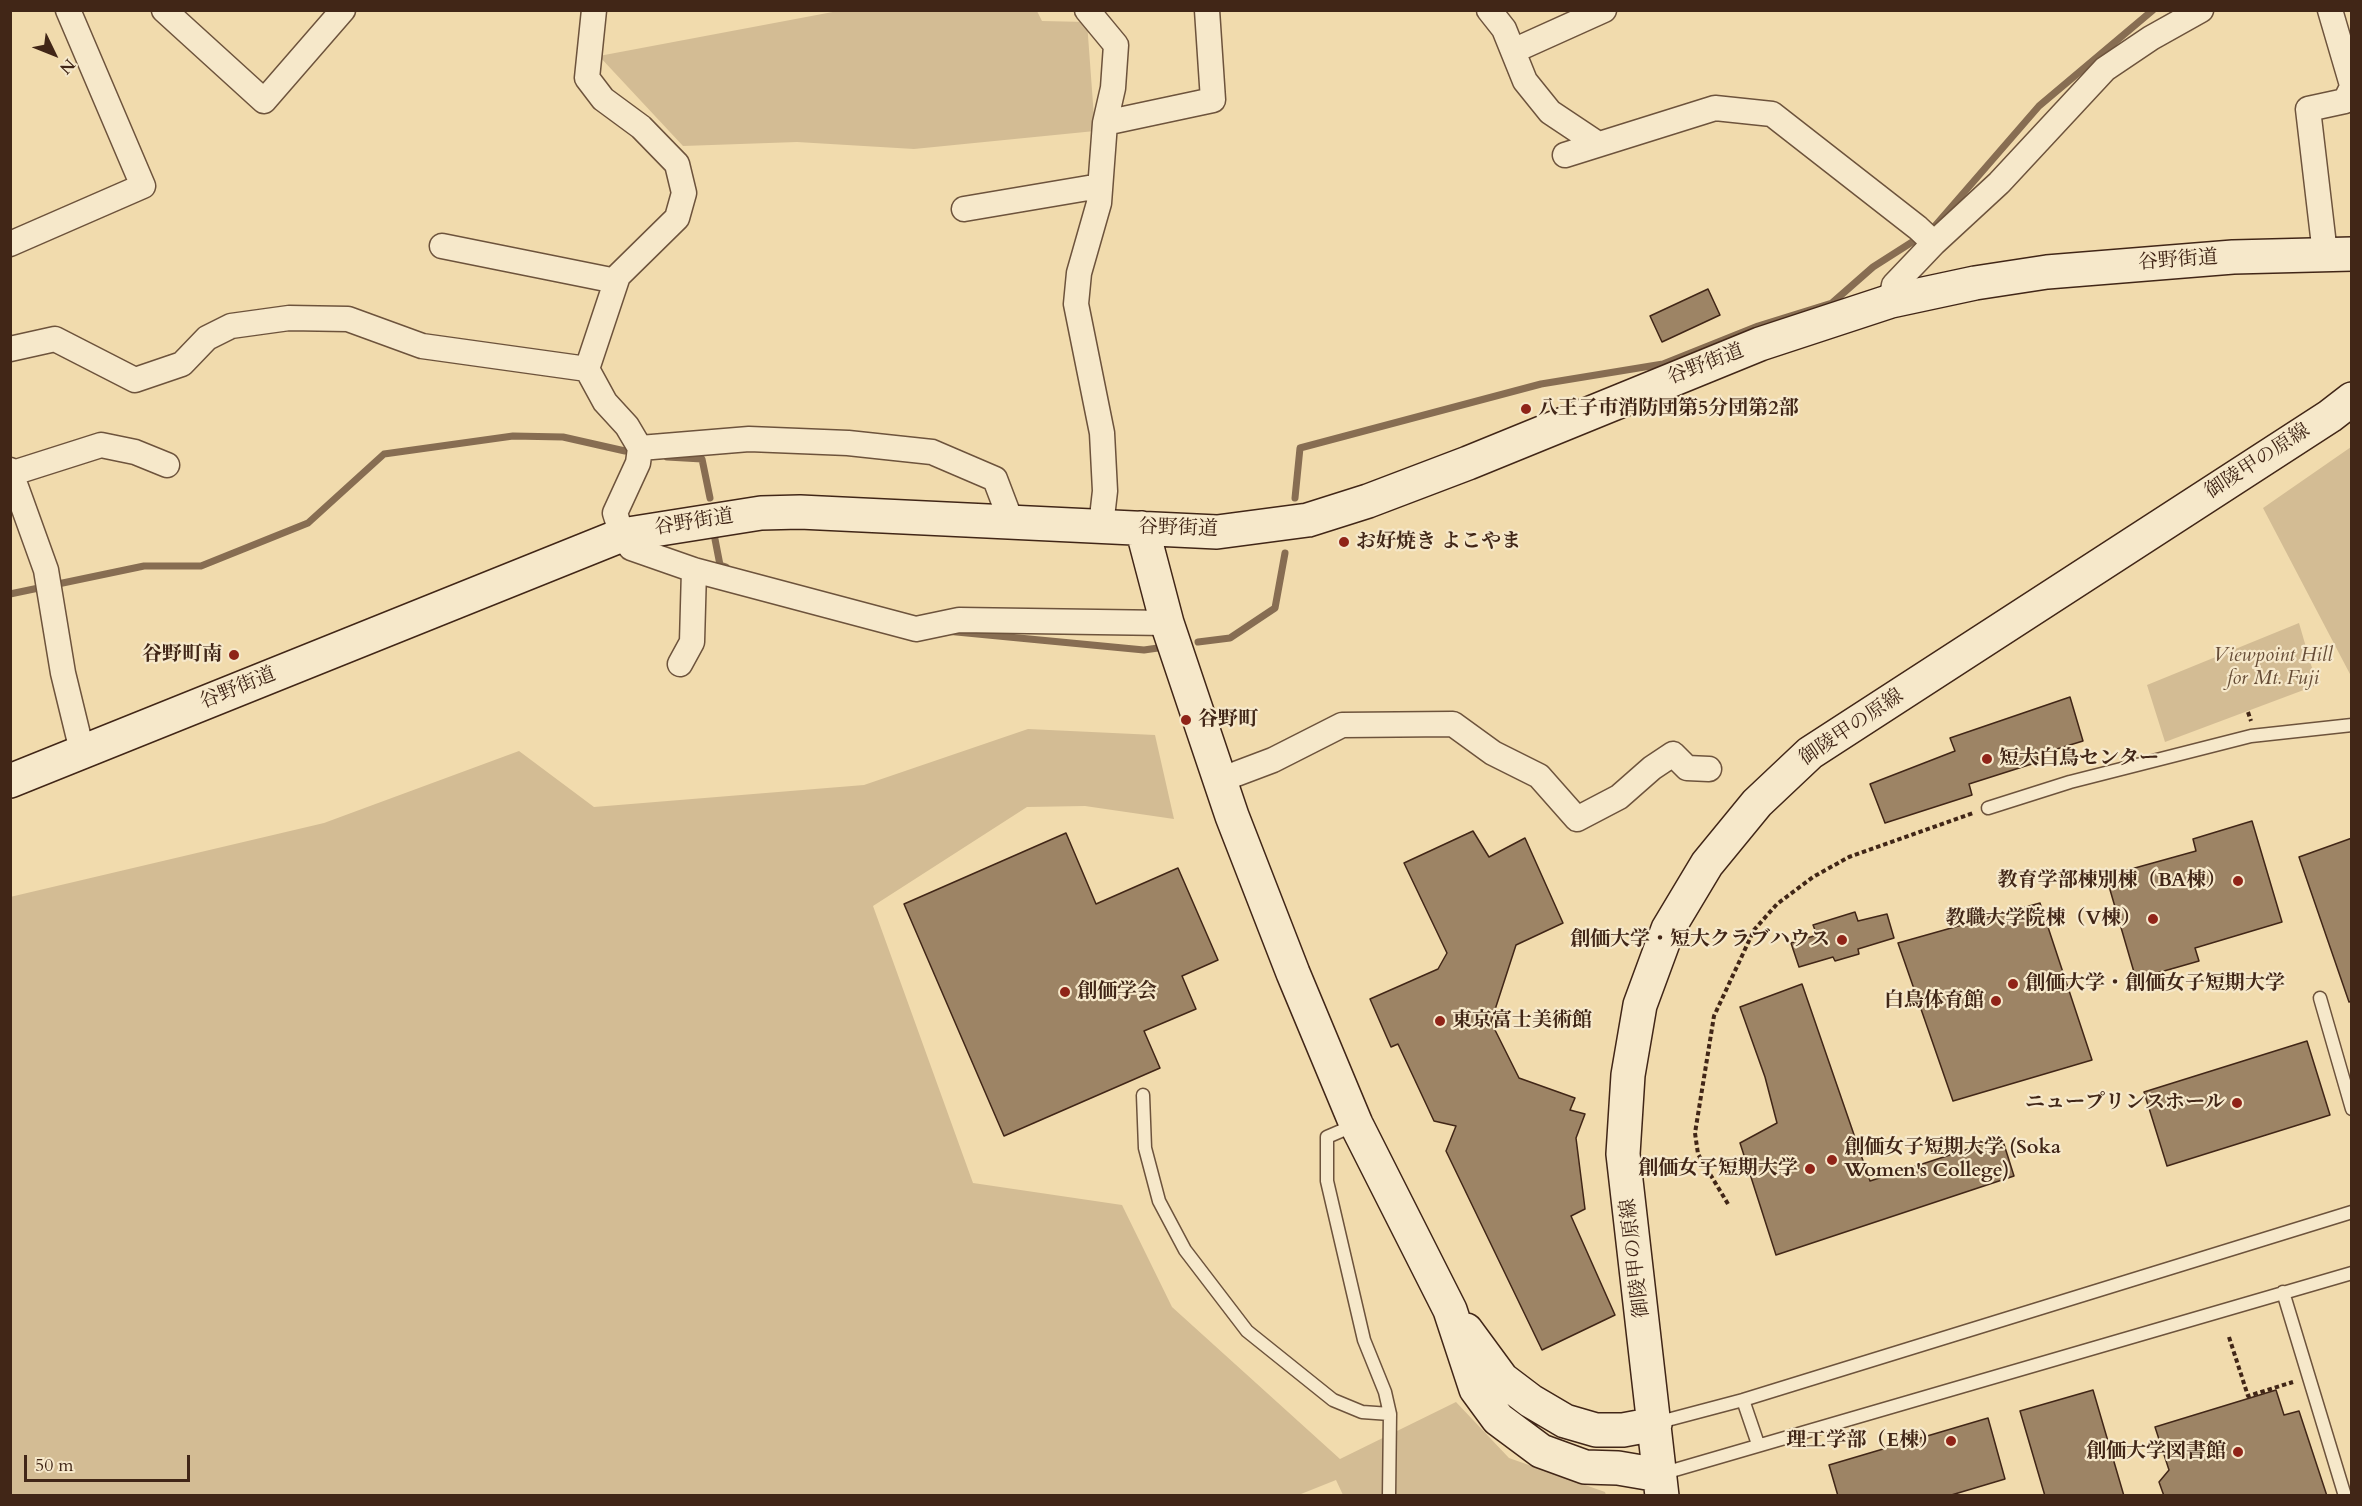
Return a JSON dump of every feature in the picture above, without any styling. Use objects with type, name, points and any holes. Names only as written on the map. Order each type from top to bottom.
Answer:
[{"type":"street","points":[[10,244],[143,186],[68,10]]},
{"type":"street","points":[[173,13],[264,101],[343,10]]},
{"type":"street","points":[[594,10],[587,78],[603,99],[641,127],[677,164],[684,193],[677,218],[616,281],[587,369],[605,402],[627,426],[640,448],[638,463],[615,513],[622,536],[631,548],[694,570],[916,629],[928,629],[959,620],[1167,623]]},
{"type":"street","points":[[1087,10],[1116,45],[1113,88],[1105,123],[1099,203],[1079,273],[1076,304],[1102,433],[1105,491],[1101,526]]},
{"type":"street","points":[[1105,123],[1212,100],[1207,10]]},
{"type":"street","points":[[1489,10],[1504,29],[1525,81],[1550,112],[1598,144]]},
{"type":"street","points":[[1513,51],[1604,10]]},
{"type":"street","points":[[1891,301],[1894,285],[1928,237],[1999,183],[2105,69],[2151,38],[2201,10]]},
{"type":"street","points":[[2330,10],[2352,86],[2345,101],[2308,109],[2338,254]]},
{"type":"street","points":[[1565,155],[1715,108],[1772,114],[1928,237]]},
{"type":"street","points":[[964,209],[1100,186]]},
{"type":"street","points":[[442,246],[616,281]]},
{"type":"street","name":"谷野街道","points":[[10,781],[622,536],[761,513],[1011,521],[1217,532],[1269,526],[1336,512],[1468,463],[1760,344],[1891,301],[1975,283],[2047,272],[2233,257],[2338,254]]},
{"type":"street","points":[[10,349],[56,339],[135,380],[183,364],[207,338],[231,326],[289,318],[348,319],[422,346],[587,369]]},
{"type":"street","name":"御陵甲の原線","points":[[1660,1485],[1655,1424],[1623,1154],[1628,1075],[1640,1005],[1668,929],[1707,864],[1757,802],[1810,753],[2330,416],[2352,399]]},
{"type":"street","points":[[640,448],[749,439],[848,443],[932,452],[995,479],[1011,521]]},
{"type":"street","points":[[82,751],[63,673],[46,570],[12,471],[101,445],[135,452],[167,465]]},
{"type":"street","points":[[1142,528],[1167,623],[1220,780],[1321,1046],[1356,1124],[1450,1310],[1476,1389],[1498,1419],[1541,1451],[1585,1467],[1618,1468],[1660,1485]]},
{"type":"street","points":[[680,664],[692,642],[694,570]]},
{"type":"street","points":[[1220,780],[1273,760],[1342,725],[1453,723],[1493,753],[1539,776],[1577,819],[1619,797],[1652,768],[1673,754],[1687,768],[1709,769]]},
{"type":"street","points":[[1450,1310],[1502,1379],[1531,1401],[1565,1420],[1596,1430],[1623,1430],[1655,1424]]},
{"type":"lane","points":[[1988,808],[2070,782],[2251,736],[2352,725]]},
{"type":"lane","points":[[2320,998],[2352,1109]]},
{"type":"lane","points":[[1143,1095],[1145,1148],[1159,1201],[1185,1250],[1247,1331],[1333,1400],[1362,1412],[1390,1414]]},
{"type":"lane","points":[[1356,1124],[1327,1137],[1327,1181],[1364,1340],[1385,1392],[1390,1414],[1389,1496]]},
{"type":"lane","points":[[1655,1424],[1743,1400],[2352,1212]]},
{"type":"lane","points":[[1660,1485],[1758,1444],[2352,1273]]},
{"type":"lane","points":[[2283,1292],[2345,1496]]},
{"type":"lane","points":[[1743,1400],[1758,1444]]},
{"type":"path","points":[[1728,1204],[1698,1154],[1695,1133],[1714,1016],[1754,930],[1777,904],[1813,877],[1849,857],[1988,808]]},
{"type":"path","points":[[2229,1337],[2248,1396],[2308,1377]]},
{"type":"green space","points":[[838,11],[1037,11],[1042,21],[1087,22],[1095,131],[914,149],[797,142],[683,146],[599,56]]},
{"type":"green space","points":[[2351,447],[2351,676],[2263,508]]},
{"type":"green space","name":"Viewpoint Hill for Mt. Fuji","points":[[2299,623],[2317,685],[2165,742],[2147,685]]},
{"type":"green space","points":[[1028,729],[1155,735],[1174,819],[1085,806],[1027,807],[873,906],[973,1183],[1122,1205],[1172,1307],[1340,1459],[1456,1402],[1509,1458],[1605,1492],[1606,1495],[1343,1495],[1336,1480],[1296,1496],[11,1495],[10,897],[324,823],[519,751],[594,807],[864,785]]},
{"type":"building","points":[[1708,289],[1720,315],[1662,342],[1650,316]]},
{"type":"building","name":"短大白鳥センター","points":[[2070,697],[2083,741],[2037,755],[2038,762],[1969,784],[1972,795],[1885,823],[1870,784],[1955,751],[1950,738]]},
{"type":"building","points":[[2252,821],[2282,922],[2195,948],[2199,961],[2136,979],[2106,876],[2196,851],[2193,839]]},
{"type":"building","points":[[1473,831],[1489,857],[1525,838],[1563,923],[1516,945],[1491,1022],[1519,1078],[1575,1098],[1570,1110],[1585,1114],[1576,1138],[1585,1209],[1571,1216],[1615,1315],[1542,1350],[1446,1151],[1456,1126],[1434,1121],[1398,1044],[1391,1047],[1370,999],[1438,969],[1447,953],[1404,863]]},
{"type":"building","name":"創価学会","points":[[1066,833],[1096,904],[1178,868],[1218,960],[1182,976],[1196,1009],[1144,1031],[1160,1068],[1004,1136],[904,904]]},
{"type":"building","points":[[2352,838],[2352,1001],[2349,1002],[2299,857]]},
{"type":"building","name":"白鳥体育館","points":[[2040,903],[2092,1060],[1953,1101],[1898,943]]},
{"type":"building","name":"創価大学・短大クラブハウス","points":[[1855,912],[1858,921],[1887,914],[1894,938],[1858,949],[1859,954],[1835,961],[1833,957],[1799,967],[1791,943],[1817,935],[1813,925]]},
{"type":"building","points":[[1802,984],[1870,1181],[2002,1138],[2014,1176],[1776,1255],[1740,1143],[1777,1123],[1765,1077],[1740,1007]]},
{"type":"building","name":"ニュープリンスホール","points":[[2307,1041],[2330,1115],[2167,1166],[2144,1092]]},
{"type":"building","points":[[2093,1390],[2124,1496],[2045,1496],[2020,1411]]},
{"type":"building","name":"創価大学図書館","points":[[2276,1390],[2284,1415],[2299,1411],[2327,1496],[2164,1496],[2159,1482],[2169,1470],[2155,1427]]},
{"type":"building","name":"理工学部（E棟）","points":[[1988,1418],[2005,1479],[1948,1496],[1838,1496],[1829,1465]]},
{"type":"waterway","points":[[1934,227],[2039,106],[2153,10]]},
{"type":"waterway","points":[[1295,498],[1300,448],[1541,384],[1663,364],[1758,326],[1832,303],[1873,267],[1920,237]]},
{"type":"waterway","points":[[10,594],[144,566],[201,566],[308,523],[384,454],[513,436],[563,437],[625,451]]},
{"type":"waterway","points":[[667,457],[702,459],[710,498]]},
{"type":"waterway","points":[[714,534],[720,565],[726,567]]},
{"type":"waterway","points":[[1198,642],[1230,638],[1275,608],[1285,553]]},
{"type":"waterway","points":[[946,631],[1144,650],[1158,648]]},
{"type":"place","name":"八王子市消防団第5分団第2部","points":[[1526,409]]},
{"type":"place","name":"お好焼き よこやま","points":[[1344,542]]},
{"type":"place","name":"谷野町南","points":[[234,655]]},
{"type":"place","name":"谷野町","points":[[1186,720]]},
{"type":"place","name":"短大白鳥センター","points":[[1987,759]]},
{"type":"place","name":"教育学部棟別棟（BA棟）","points":[[2238,881]]},
{"type":"place","name":"教職大学院棟（V棟）","points":[[2153,919]]},
{"type":"place","name":"創価大学・短大クラブハウス","points":[[1842,940]]},
{"type":"place","name":"創価大学・創価女子短期大学","points":[[2013,984]]},
{"type":"place","name":"創価学会","points":[[1065,992]]},
{"type":"place","name":"白鳥体育館","points":[[1996,1001]]},
{"type":"place","name":"東京富士美術館","points":[[1440,1021]]},
{"type":"place","name":"ニュープリンスホール","points":[[2237,1103]]},
{"type":"place","name":"創価女子短期大学 (Soka Women's College)","points":[[1832,1160]]},
{"type":"place","name":"創価女子短期大学","points":[[1810,1169]]},
{"type":"place","name":"理工学部（E棟）","points":[[1951,1441]]},
{"type":"place","name":"創価大学図書館","points":[[2238,1452]]}]
